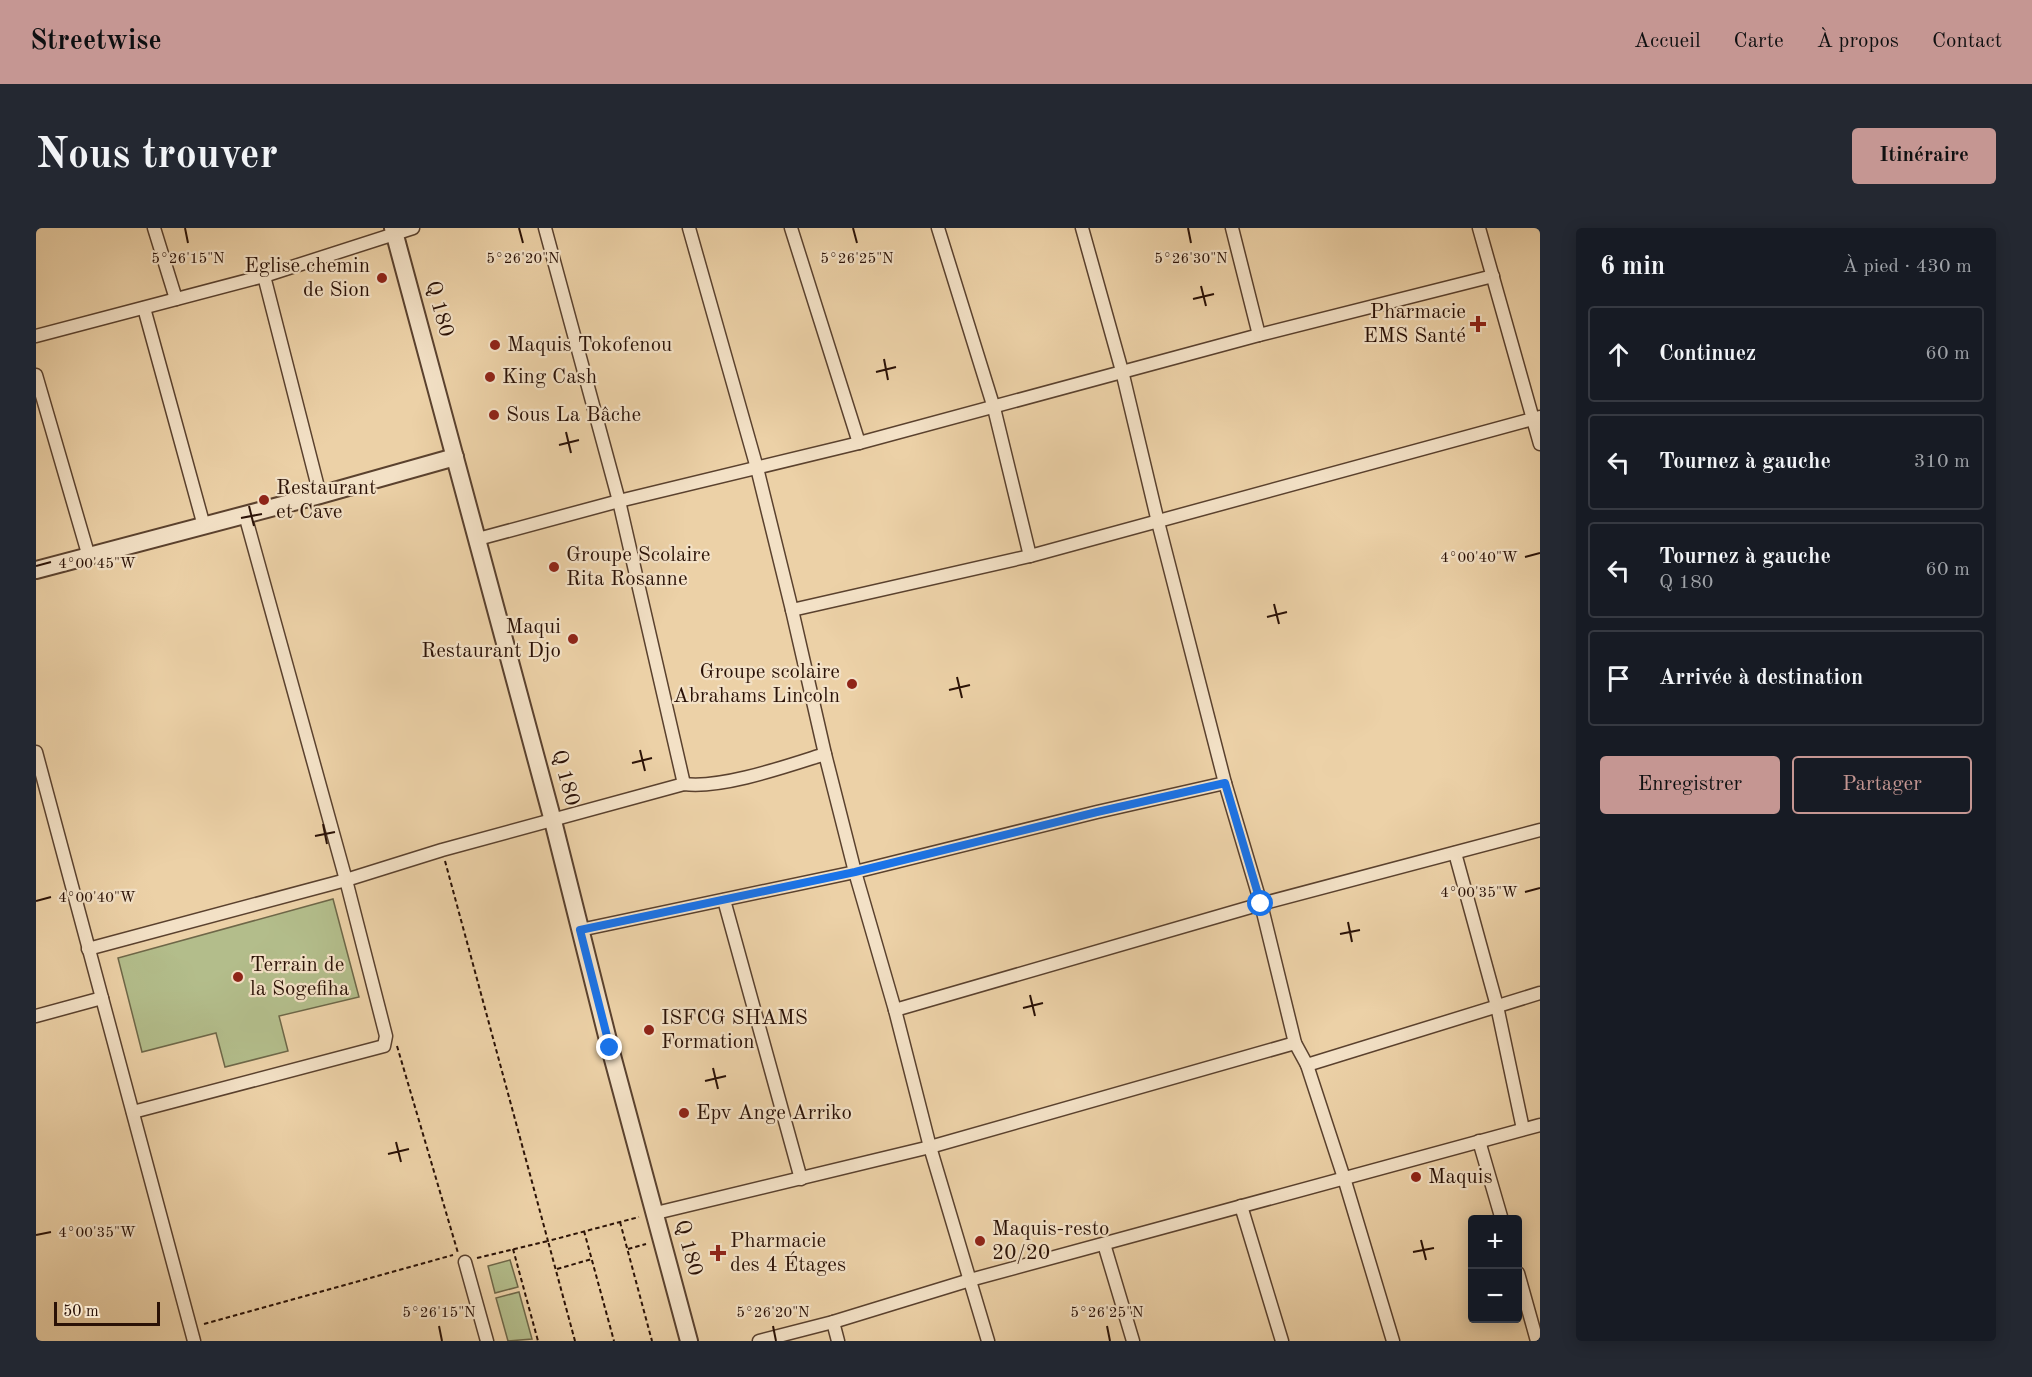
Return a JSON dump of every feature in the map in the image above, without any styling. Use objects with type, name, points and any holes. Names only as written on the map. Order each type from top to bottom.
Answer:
[{"type":"street","points":[[154,228],[176,299]]},
{"type":"street","points":[[36,336],[264,276],[394,231],[412,228]]},
{"type":"street","points":[[545,228],[619,501],[684,784]]},
{"type":"street","points":[[689,228],[757,468],[855,872],[895,1010],[930,1146],[988,1341]]},
{"type":"street","points":[[791,228],[859,443]]},
{"type":"street","points":[[938,228],[994,408],[1030,556]]},
{"type":"street","points":[[1082,228],[1122,371],[1225,783],[1261,904],[1295,1042],[1307,1065],[1393,1341]]},
{"type":"street","points":[[1232,228],[1259,335]]},
{"type":"street","points":[[1479,228],[1537,418],[1540,444]]},
{"type":"street","name":"Q 180","points":[[394,231],[553,821],[689,1341]]},
{"type":"street","points":[[264,276],[320,495]]},
{"type":"street","points":[[478,539],[619,501],[859,443],[994,408],[1122,371],[1493,276]]},
{"type":"street","points":[[144,308],[204,526]]},
{"type":"street","points":[[36,375],[89,556]]},
{"type":"street","points":[[792,610],[1030,556],[1537,418]]},
{"type":"street","points":[[36,570],[455,457]]},
{"type":"street","points":[[133,1112],[384,1046],[386,1042],[346,880],[244,515]]},
{"type":"street","points":[[36,752],[194,1341]]},
{"type":"street","points":[[88,949],[346,880],[442,850],[684,784],[700,786],[727,781],[825,754]]},
{"type":"street","points":[[580,930],[855,872],[1225,783]]},
{"type":"street","points":[[895,1010],[1261,904],[1540,830]]},
{"type":"street","points":[[1455,853],[1497,1006],[1523,1129]]},
{"type":"street","points":[[724,900],[801,1179]]},
{"type":"street","points":[[1307,1065],[1540,993]]},
{"type":"street","points":[[36,1016],[102,998]]},
{"type":"street","points":[[656,1213],[930,1146],[1295,1042]]},
{"type":"street","points":[[759,1341],[833,1322],[970,1280],[1540,1125]]},
{"type":"street","points":[[1479,1141],[1501,1215]]},
{"type":"street","points":[[1241,1206],[1282,1341]]},
{"type":"street","points":[[1104,1244],[1133,1341]]},
{"type":"street","points":[[465,1262],[487,1341]]},
{"type":"street","points":[[1522,1287],[1537,1341]]},
{"type":"street","points":[[833,1322],[838,1341]]},
{"type":"path","points":[[442,850],[576,1341]]},
{"type":"path","points":[[190,1327],[459,1253],[398,1046],[386,1042]]},
{"type":"path","points":[[465,1262],[656,1213]]},
{"type":"path","points":[[620,1222],[652,1341]]},
{"type":"path","points":[[584,1231],[614,1341]]},
{"type":"path","points":[[627,1249],[663,1239]]},
{"type":"path","points":[[513,1249],[538,1341]]},
{"type":"path","points":[[556,1269],[592,1259]]},
{"type":"green space","name":"Terrain de la Sogefiha","points":[[333,899],[359,997],[279,1016],[288,1051],[225,1067],[216,1033],[142,1052],[118,958]]},
{"type":"green space","points":[[510,1260],[518,1287],[495,1293],[488,1266]]},
{"type":"green space","points":[[519,1292],[532,1339],[508,1341],[496,1298]]},
{"type":"place","name":"Eglise chemin de Sion","points":[[382,278]]},
{"type":"place","name":"Pharmacie EMS Santé","points":[[1478,324]]},
{"type":"place","name":"Maquis Tokofenou","points":[[495,345]]},
{"type":"place","name":"King Cash","points":[[490,377]]},
{"type":"place","name":"Sous La Bâche","points":[[494,415]]},
{"type":"place","name":"Restaurant et Cave","points":[[264,500]]},
{"type":"place","name":"Groupe Scolaire Rita Rosanne","points":[[554,567]]},
{"type":"place","name":"Maqui Restaurant Djo","points":[[573,639]]},
{"type":"place","name":"Groupe scolaire Abrahams Lincoln","points":[[852,684]]},
{"type":"place","name":"Terrain de la Sogefiha","points":[[238,977]]},
{"type":"place","name":"ISFCG SHAMS Formation","points":[[649,1030]]},
{"type":"place","name":"Epv Ange Arriko","points":[[684,1113]]},
{"type":"place","name":"Maquis","points":[[1416,1177]]},
{"type":"place","name":"Maquis-resto 20/20","points":[[980,1241]]},
{"type":"place","name":"Pharmacie des 4 Étages","points":[[718,1253]]},
{"type":"route","points":[[610,1048],[580,930],[855,872],[1225,783],[1261,904]]}]
